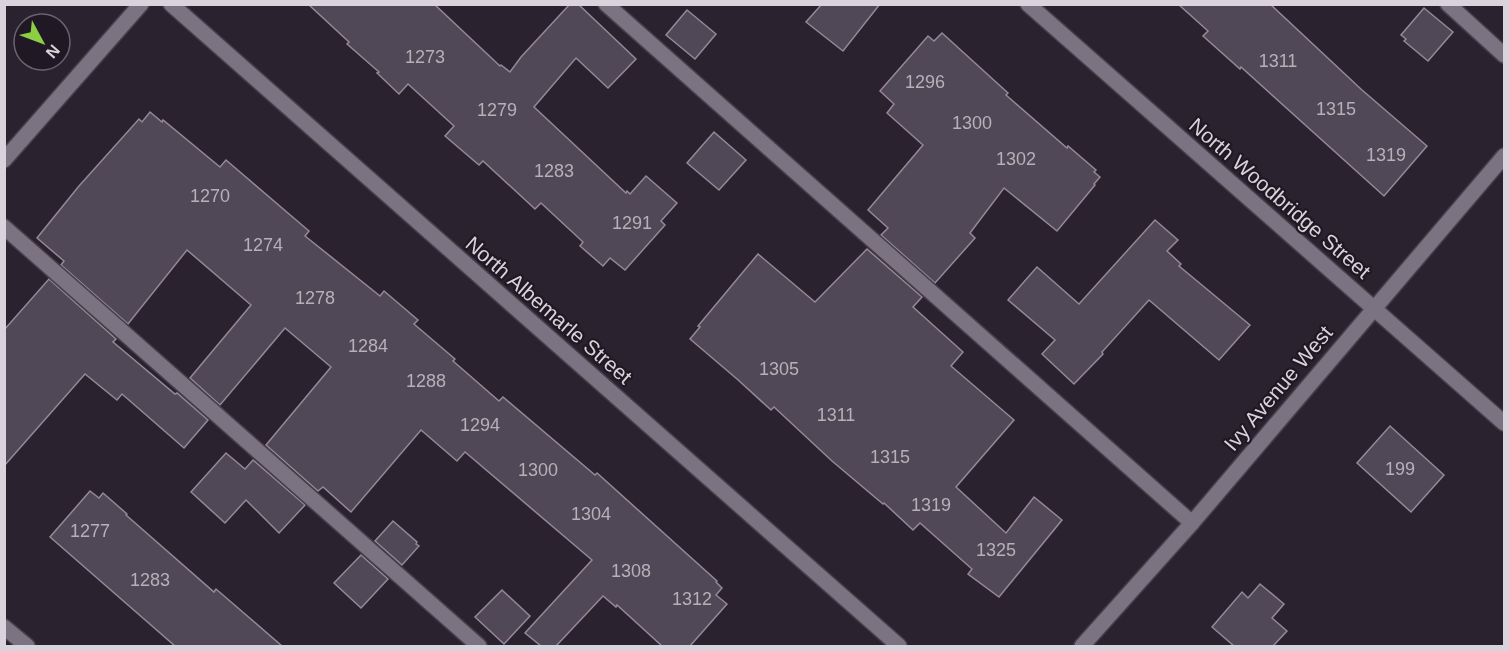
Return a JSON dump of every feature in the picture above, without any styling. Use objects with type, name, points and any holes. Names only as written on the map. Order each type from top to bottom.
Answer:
[{"type":"street","points":[[4,160],[141,4]]},
{"type":"street","name":"North Albemarle Street","points":[[171,4],[898,646]]},
{"type":"street","points":[[606,4],[1192,523]]},
{"type":"street","name":"North Woodbridge Street","points":[[1028,4],[1504,423]]},
{"type":"street","points":[[1448,4],[1504,55]]},
{"type":"street","name":"Ivy Avenue West","points":[[1082,646],[1192,523],[1504,156]]},
{"type":"street","points":[[4,227],[478,646]]},
{"type":"street","points":[[4,627],[27,646]]},
{"type":"building","points":[[308,4],[434,4],[500,66],[510,72],[570,4],[578,4],[636,59],[608,88],[576,58],[534,107],[626,193],[627,191],[630,194],[646,176],[677,203],[661,221],[665,225],[625,270],[610,258],[603,266],[580,246],[583,242],[541,203],[535,209],[483,161],[479,165],[445,136],[454,126],[408,84],[399,94],[377,73],[379,72],[347,44],[349,42]]},
{"type":"building","points":[[822,4],[880,4],[843,51],[806,22]]},
{"type":"building","points":[[1178,4],[1270,4],[1362,90],[1427,146],[1384,196],[1241,67],[1240,69],[1203,36],[1208,31]]},
{"type":"building","points":[[1424,8],[1453,32],[1428,61],[1404,41],[1406,39],[1401,35]]},
{"type":"building","points":[[687,10],[716,34],[695,59],[666,35]]},
{"type":"building","points":[[942,33],[1008,93],[1006,95],[1096,170],[1094,172],[1100,177],[1057,231],[1004,188],[970,233],[975,238],[935,283],[881,235],[888,228],[868,210],[923,145],[887,113],[894,104],[880,91],[928,36],[934,41]]},
{"type":"building","points":[[150,112],[220,167],[226,160],[309,231],[305,236],[380,296],[384,291],[418,320],[414,324],[455,359],[453,361],[499,401],[503,397],[595,475],[597,473],[717,581],[722,588],[716,595],[727,604],[690,646],[662,646],[617,605],[616,607],[603,596],[556,646],[541,646],[525,633],[592,560],[465,452],[457,461],[421,430],[351,512],[323,487],[318,491],[266,445],[331,367],[285,328],[220,405],[190,378],[251,305],[187,250],[128,324],[61,265],[64,261],[37,238],[79,186],[139,119],[142,122]]},
{"type":"building","points":[[714,132],[746,160],[719,190],[687,163]]},
{"type":"building","points":[[1155,220],[1178,240],[1167,251],[1181,264],[1179,266],[1250,325],[1219,360],[1149,300],[1074,384],[1042,354],[1055,340],[1008,300],[1037,267],[1079,304]]},
{"type":"building","points":[[867,249],[922,297],[913,307],[963,352],[951,366],[1014,420],[956,487],[1006,533],[1034,497],[1062,520],[999,597],[968,574],[972,569],[920,523],[913,530],[832,461],[774,407],[771,410],[690,339],[700,327],[698,326],[758,254],[815,302]]},
{"type":"building","points":[[49,279],[116,339],[113,342],[208,420],[184,448],[122,394],[117,400],[85,374],[4,466],[4,330]]},
{"type":"building","points":[[1390,426],[1444,475],[1411,512],[1357,463]]},
{"type":"building","points":[[226,453],[245,469],[253,460],[305,505],[279,533],[246,500],[225,523],[191,492]]},
{"type":"building","points":[[90,491],[99,498],[103,493],[214,592],[216,589],[282,646],[175,646],[50,537]]},
{"type":"building","points":[[393,521],[419,546],[402,565],[375,541]]},
{"type":"building","points":[[361,555],[388,579],[361,608],[334,583]]},
{"type":"building","points":[[1260,584],[1284,604],[1272,618],[1287,631],[1273,646],[1234,646],[1212,627],[1242,592],[1248,598]]},
{"type":"building","points":[[502,590],[530,616],[504,644],[475,617]]}]
